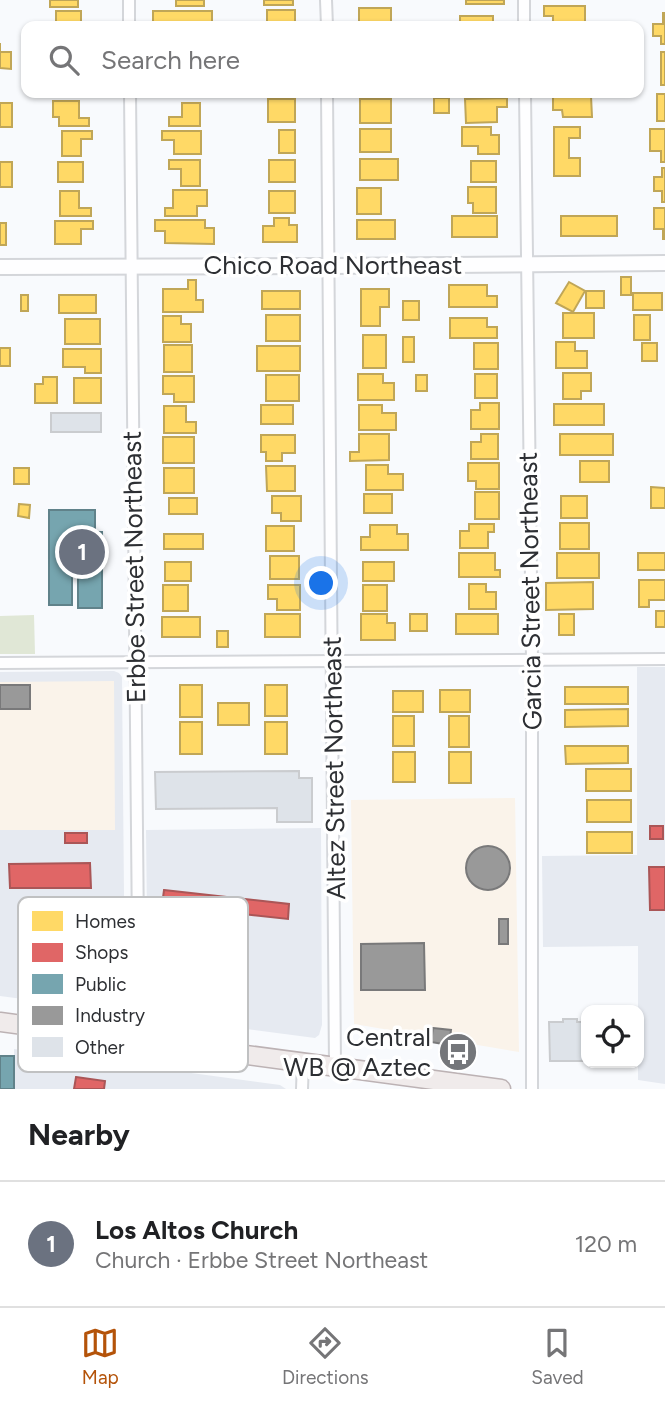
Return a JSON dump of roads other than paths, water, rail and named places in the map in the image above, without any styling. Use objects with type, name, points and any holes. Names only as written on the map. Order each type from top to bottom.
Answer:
[{"type":"main road","points":[[0,1022],[18,1025]]},
{"type":"main road","points":[[248,1055],[501,1089]]},
{"type":"street","points":[[129,0],[130,21]]},
{"type":"street","points":[[326,0],[327,21]]},
{"type":"street","points":[[524,0],[524,21]]},
{"type":"street","name":"Erbbe Street Northeast","points":[[130,98],[137,897]]},
{"type":"street","name":"Altez Street Northeast","points":[[327,98],[335,1066]]},
{"type":"street","name":"Garcia Street Northeast","points":[[525,98],[532,661],[533,1089]]},
{"type":"street","name":"Chico Road Northeast","points":[[0,267],[665,263]]},
{"type":"street","points":[[0,663],[665,659]]},
{"type":"street","points":[[302,1089],[303,1062]]},
{"type":"place","name":"Los Altos Church","points":[[82,552]]},
{"type":"place","name":"Central WB @ Aztec","points":[[458,1052]]}]
